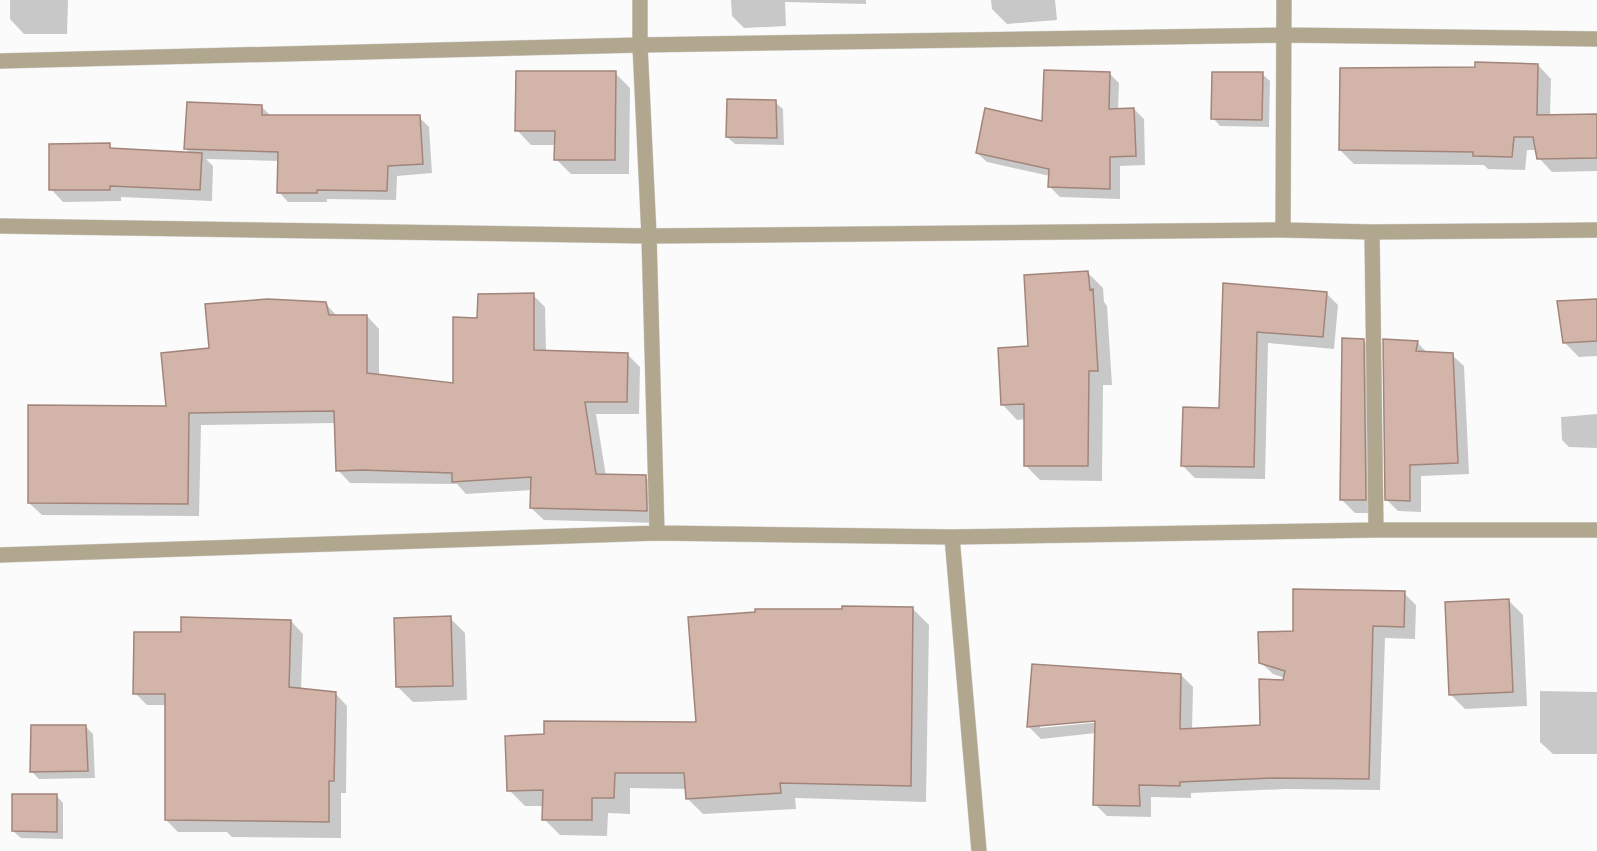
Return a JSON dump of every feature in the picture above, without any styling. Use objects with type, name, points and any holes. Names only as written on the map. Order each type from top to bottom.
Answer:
[{"type":"street","points":[[640,0],[657,533]]},
{"type":"street","points":[[1283,230],[1284,0]]},
{"type":"street","points":[[0,61],[640,45],[1284,35],[1597,39]]},
{"type":"street","points":[[0,226],[649,236],[1283,230],[1372,232],[1597,230]]},
{"type":"street","points":[[1372,232],[1376,530]]},
{"type":"street","points":[[0,555],[657,533],[952,537],[1376,530],[1597,531]]},
{"type":"street","points":[[952,537],[979,851]]},
{"type":"building","points":[[1475,62],[1538,64],[1537,115],[1597,114],[1597,158],[1537,159],[1533,137],[1514,137],[1512,157],[1473,156],[1473,152],[1339,150],[1340,68],[1475,67]]},
{"type":"building","points":[[1044,70],[1110,72],[1109,109],[1134,108],[1136,156],[1110,157],[1110,189],[1048,187],[1049,169],[976,153],[985,108],[1042,121]]},
{"type":"building","points":[[516,71],[616,71],[615,160],[554,160],[555,131],[515,131]]},
{"type":"building","points":[[1212,72],[1263,72],[1262,120],[1211,119]]},
{"type":"building","points":[[727,99],[776,100],[777,138],[726,137]]},
{"type":"building","points":[[187,102],[262,105],[262,115],[420,115],[423,164],[388,166],[387,191],[317,190],[317,193],[277,193],[278,152],[184,149]]},
{"type":"building","points":[[110,143],[110,148],[202,153],[200,190],[110,186],[110,190],[49,190],[49,144]]},
{"type":"building","points":[[1088,271],[1090,290],[1093,289],[1098,371],[1089,371],[1088,466],[1024,466],[1024,404],[1001,405],[998,348],[1028,346],[1024,275]]},
{"type":"building","points":[[1223,283],[1327,292],[1323,337],[1257,332],[1254,467],[1181,466],[1183,407],[1219,408]]},
{"type":"building","points":[[534,293],[534,350],[628,353],[627,402],[585,402],[596,474],[646,475],[647,511],[530,508],[531,477],[452,482],[452,473],[336,471],[334,411],[189,413],[188,504],[28,503],[28,405],[166,406],[161,353],[209,348],[205,304],[268,299],[326,302],[329,315],[367,315],[367,373],[453,383],[453,317],[477,318],[478,294]]},
{"type":"building","points":[[1597,299],[1597,341],[1563,343],[1557,301]]},
{"type":"building","points":[[1342,338],[1364,339],[1366,500],[1340,500]]},
{"type":"building","points":[[1383,339],[1418,341],[1416,351],[1453,353],[1458,463],[1410,465],[1410,501],[1385,500]]},
{"type":"building","points":[[1293,589],[1405,591],[1404,627],[1373,626],[1369,779],[1274,778],[1180,782],[1180,786],[1139,785],[1140,806],[1093,805],[1095,721],[1027,727],[1032,664],[1181,674],[1180,729],[1260,725],[1259,679],[1283,680],[1285,671],[1259,663],[1258,632],[1293,631]]},
{"type":"building","points":[[1509,599],[1513,692],[1449,695],[1445,602]]},
{"type":"building","points":[[842,606],[913,607],[911,786],[780,783],[781,793],[686,799],[684,773],[615,773],[614,798],[592,798],[592,820],[542,820],[543,790],[507,791],[505,736],[544,734],[544,721],[696,722],[688,617],[755,612],[755,609],[842,609]]},
{"type":"building","points":[[451,616],[453,686],[396,687],[394,618]]},
{"type":"building","points":[[181,617],[291,620],[289,687],[336,692],[334,781],[329,781],[329,822],[165,820],[165,694],[133,694],[134,632],[181,632]]},
{"type":"building","points":[[31,725],[86,725],[88,771],[30,772]]},
{"type":"building","points":[[12,794],[57,794],[57,832],[12,831]]}]
